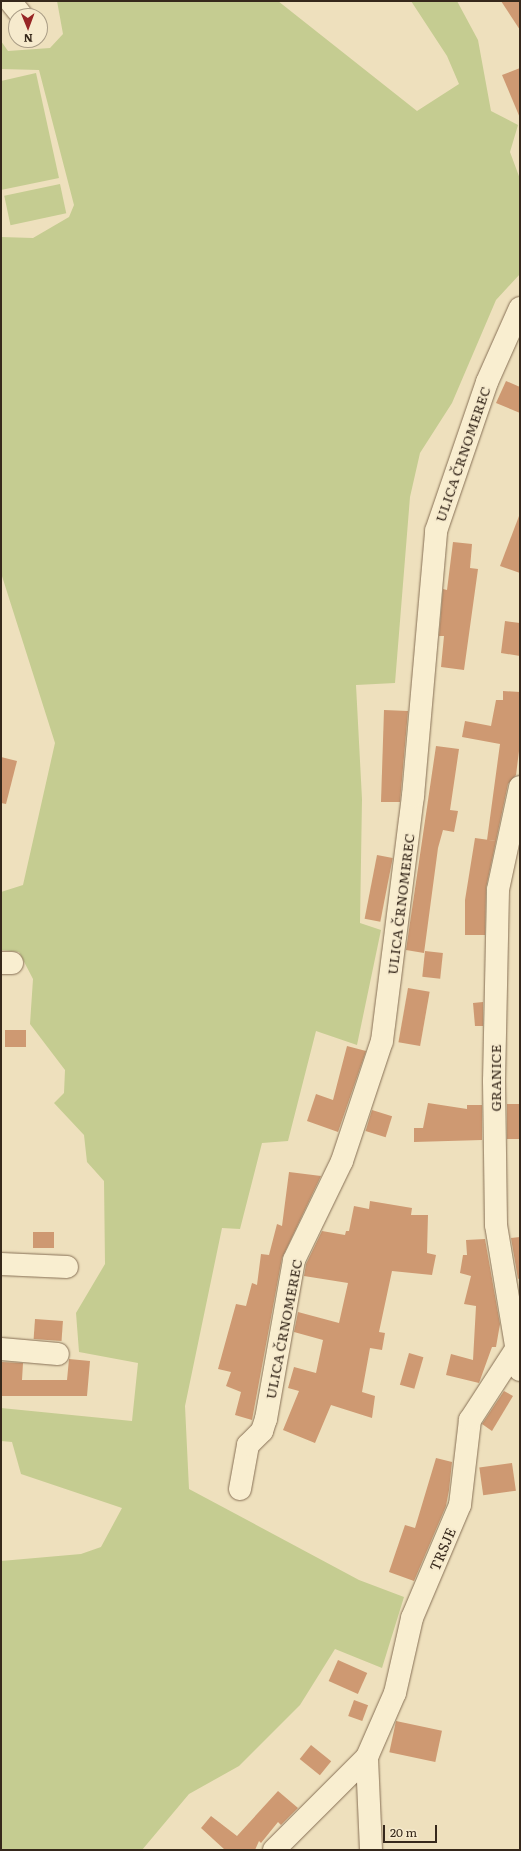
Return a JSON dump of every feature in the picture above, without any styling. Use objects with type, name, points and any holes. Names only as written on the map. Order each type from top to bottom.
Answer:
[{"type":"street","name":"ULICA ČRNOMEREC","points":[[240,1489],[248,1445],[262,1431],[266,1419],[294,1260],[342,1161],[382,1041],[412,803],[436,530],[487,382],[520,308]]},
{"type":"street","name":"GRANICE","points":[[520,787],[498,890],[494,1081],[496,1224],[518,1346],[520,1370]]},
{"type":"street","points":[[1,1264],[67,1267]]},
{"type":"street","name":"TRSJE","points":[[274,1850],[367,1757],[395,1693],[412,1618],[460,1505],[470,1420],[518,1346]]},
{"type":"street","points":[[1,1349],[58,1354]]},
{"type":"street","name":"TRSJE","points":[[367,1757],[371,1850]]},
{"type":"green space","points":[[57,1],[278,1],[417,111],[459,84],[447,56],[411,1],[457,1],[478,40],[491,111],[518,125],[510,152],[520,179],[520,274],[496,300],[452,403],[420,453],[410,497],[395,683],[356,685],[362,799],[360,923],[381,930],[357,1045],[316,1031],[288,1141],[262,1143],[240,1229],[222,1228],[185,1406],[189,1489],[359,1580],[404,1597],[382,1668],[335,1649],[300,1705],[239,1766],[189,1794],[142,1850],[1,1850],[1,1561],[81,1554],[101,1547],[122,1508],[21,1474],[12,1442],[1,1441],[1,1408],[132,1421],[138,1363],[79,1352],[76,1313],[105,1264],[104,1181],[87,1162],[84,1135],[54,1103],[64,1093],[65,1070],[30,1024],[33,979],[19,952],[1,950],[1,892],[23,885],[55,743],[1,573],[1,237],[33,238],[69,217],[74,205],[39,70],[1,69],[1,41],[8,51],[50,48],[63,34]]},
{"type":"green space","points":[[36,73],[59,178],[1,190],[1,81]]},
{"type":"green space","points":[[60,184],[66,213],[10,225],[4,196]]},
{"type":"building","points":[[501,1],[520,1],[520,30]]},
{"type":"building","points":[[520,68],[520,118],[502,75]]},
{"type":"building","points":[[506,381],[520,387],[520,413],[496,403]]},
{"type":"building","points":[[520,516],[520,573],[500,566]]},
{"type":"building","points":[[453,542],[472,544],[470,568],[478,569],[464,670],[441,667],[444,636],[439,636],[443,589],[447,590]]},
{"type":"building","points":[[505,621],[520,623],[520,656],[501,653]]},
{"type":"building","points":[[503,691],[520,692],[520,743],[516,775],[508,784],[496,841],[487,840],[500,744],[462,737],[465,721],[491,726],[496,700],[503,700]]},
{"type":"building","points":[[384,710],[408,711],[400,802],[381,802]]},
{"type":"building","points":[[436,746],[459,749],[450,810],[458,811],[454,832],[443,830],[438,848],[424,953],[406,950]]},
{"type":"building","points":[[1,757],[17,761],[6,804],[1,803]]},
{"type":"building","points":[[475,838],[496,841],[486,888],[485,935],[465,935],[465,900]]},
{"type":"building","points":[[377,855],[393,858],[380,922],[365,919]]},
{"type":"building","points":[[425,951],[443,953],[440,979],[422,977]]},
{"type":"building","points":[[408,988],[430,992],[420,1046],[398,1042]]},
{"type":"building","points":[[483,1002],[483,1026],[475,1026],[473,1003]]},
{"type":"building","points":[[5,1030],[26,1030],[26,1047],[5,1047]]},
{"type":"building","points":[[347,1046],[366,1051],[338,1132],[307,1121],[316,1094],[333,1100]]},
{"type":"building","points":[[428,1103],[467,1109],[467,1105],[482,1105],[482,1140],[414,1142],[414,1128],[423,1128]]},
{"type":"building","points":[[507,1104],[520,1104],[520,1139],[507,1139]]},
{"type":"building","points":[[372,1110],[392,1116],[386,1137],[366,1131]]},
{"type":"building","points":[[289,1172],[321,1176],[282,1258],[252,1420],[235,1415],[241,1392],[226,1386],[231,1372],[218,1369],[236,1304],[246,1306],[252,1283],[257,1285],[261,1254],[269,1255],[277,1224],[282,1226]]},
{"type":"building","points":[[370,1201],[412,1208],[411,1215],[428,1215],[427,1253],[436,1255],[432,1275],[392,1271],[379,1332],[385,1333],[382,1350],[370,1348],[362,1392],[375,1396],[372,1418],[331,1405],[315,1443],[283,1430],[299,1391],[288,1388],[294,1367],[316,1373],[323,1340],[294,1332],[298,1312],[339,1323],[348,1283],[304,1276],[306,1264],[322,1231],[345,1235],[346,1231],[349,1231],[354,1206],[369,1209]]},
{"type":"building","points":[[33,1232],[54,1232],[54,1248],[33,1248]]},
{"type":"building","points":[[520,1237],[520,1278],[518,1279],[511,1238]]},
{"type":"building","points":[[485,1239],[500,1324],[496,1347],[492,1347],[479,1383],[446,1375],[451,1354],[473,1360],[476,1306],[464,1304],[471,1276],[460,1273],[463,1255],[467,1255],[466,1240]]},
{"type":"building","points":[[35,1319],[63,1321],[62,1341],[34,1339]]},
{"type":"building","points":[[409,1353],[423,1357],[414,1389],[400,1385]]},
{"type":"building","points":[[69,1359],[90,1361],[87,1396],[1,1396],[1,1362],[23,1363],[22,1380],[67,1380]]},
{"type":"building","points":[[504,1391],[513,1396],[492,1431],[482,1424]]},
{"type":"building","points":[[436,1458],[452,1462],[449,1490],[446,1506],[414,1581],[389,1572],[405,1525],[415,1528]]},
{"type":"building","points":[[512,1463],[516,1491],[483,1495],[479,1468]]},
{"type":"building","points":[[338,1660],[367,1673],[358,1694],[329,1681]]},
{"type":"building","points":[[354,1700],[368,1705],[362,1721],[348,1716]]},
{"type":"building","points":[[396,1721],[442,1731],[435,1762],[389,1752]]},
{"type":"building","points":[[311,1745],[331,1761],[320,1775],[300,1759]]},
{"type":"building","points":[[278,1791],[298,1808],[281,1825],[278,1822],[261,1843],[259,1841],[255,1850],[225,1850],[201,1828],[211,1816],[237,1836]]}]
